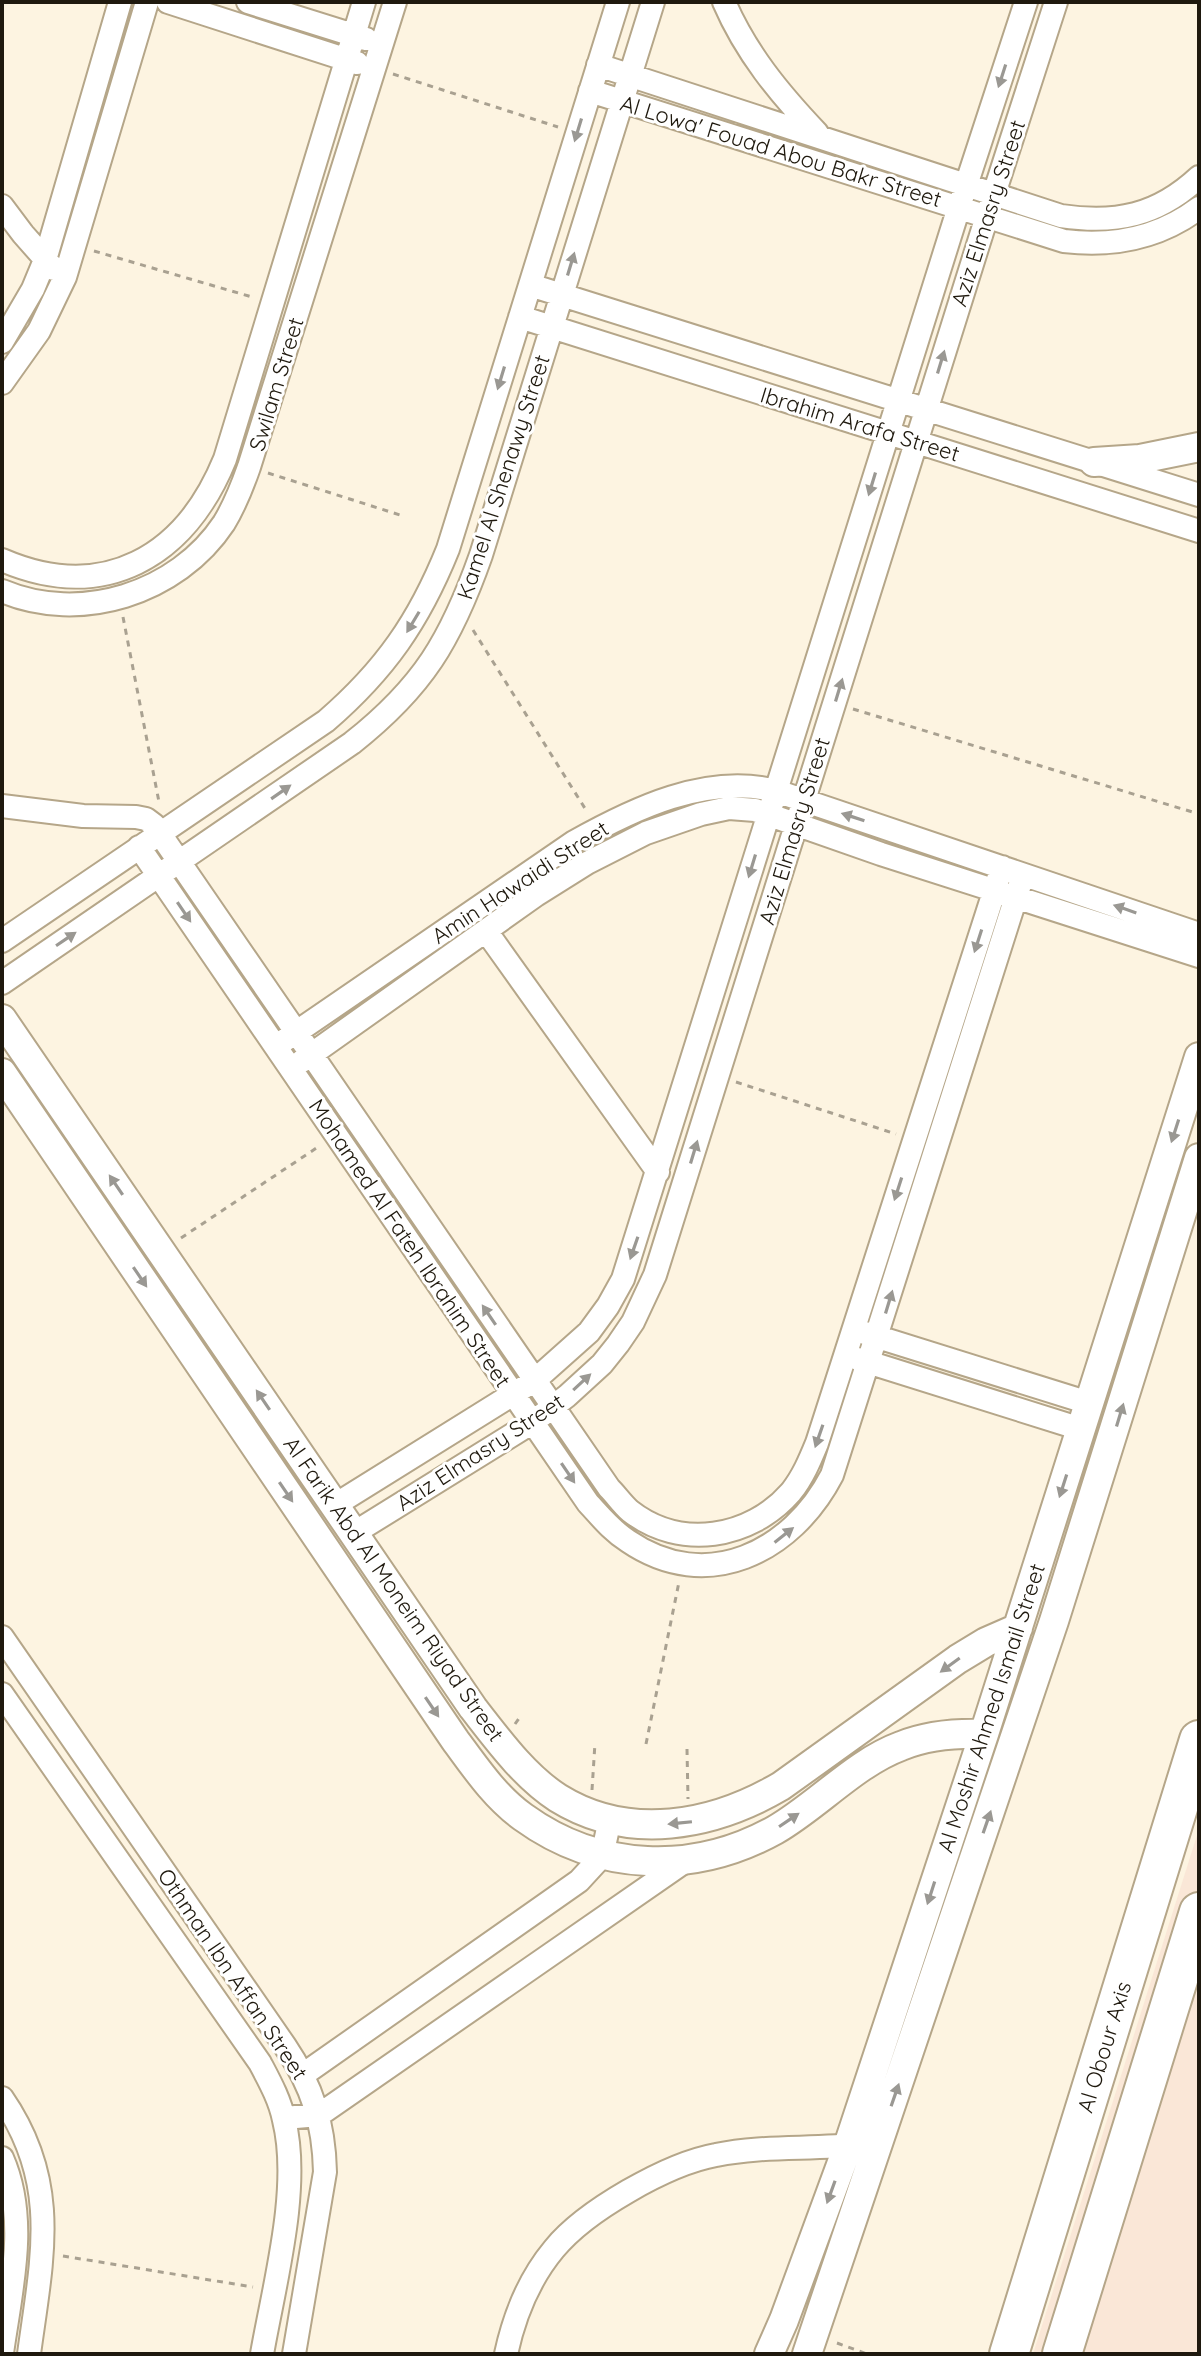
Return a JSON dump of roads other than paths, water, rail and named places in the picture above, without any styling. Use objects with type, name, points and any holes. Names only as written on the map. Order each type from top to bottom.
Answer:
[{"type":"highway","name":"Al Obour Axis","points":[[1009,2354],[1199,1740]]},
{"type":"highway","points":[[1062,2354],[1199,1912]]},
{"type":"street","points":[[2,342],[33,289],[45,260],[120,2]]},
{"type":"street","points":[[2,383],[39,331],[65,277],[147,2]]},
{"type":"street","points":[[168,2],[375,68]]},
{"type":"street","points":[[248,2],[382,44]]},
{"type":"street","name":"Swilam Street","points":[[2,560],[26,571],[58,577],[90,577],[122,569],[149,556],[175,537],[196,514],[213,488],[225,459],[364,2]]},
{"type":"street","name":"Swilam Street","points":[[2,591],[36,602],[68,605],[101,603],[119,598],[161,580],[184,565],[205,547],[237,501],[395,2]]},
{"type":"street","name":"Kamel Al Shenawy Street","points":[[2,941],[326,721],[359,693],[404,637],[432,588],[448,549],[618,2]]},
{"type":"street","name":"Kamel Al Shenawy Street","points":[[2,983],[352,743],[388,714],[420,680],[446,642],[481,555],[653,2]]},
{"type":"street","points":[[724,2],[734,26],[758,65],[820,137]]},
{"type":"street","name":"Aziz Elmasry Street","points":[[335,1505],[534,1381],[589,1332],[623,1279],[1026,2]]},
{"type":"street","name":"Aziz Elmasry Street","points":[[354,1533],[553,1408],[602,1364],[633,1322],[645,1299],[1056,2]]},
{"type":"street","name":"Al Lowa' Fouad Abou Bakr Street","points":[[598,65],[1061,216],[1090,220],[1119,219],[1148,211],[1175,197],[1199,177]]},
{"type":"street","name":"Al Lowa' Fouad Abou Bakr Street","points":[[590,91],[1064,241],[1089,244],[1125,242],[1156,233],[1199,208]]},
{"type":"street","points":[[2,206],[45,260],[65,277]]},
{"type":"street","name":"Ibrahim Arafa Street","points":[[530,285],[1199,495]]},
{"type":"street","name":"Ibrahim Arafa Street","points":[[520,317],[1199,531]]},
{"type":"street","points":[[1094,462],[1140,459],[1199,447]]},
{"type":"street","name":"Amin Hawaidi Street","points":[[276,1046],[537,865],[598,829],[679,795],[742,785],[804,800],[1199,934]]},
{"type":"street","points":[[2,806],[83,816],[136,817],[146,819],[162,832]]},
{"type":"street","name":"Amin Hawaidi Street","points":[[291,1069],[587,863],[646,833],[729,808],[768,814],[881,854],[1199,956]]},
{"type":"street","points":[[881,854],[890,829]]},
{"type":"street","name":"Mohamed Al Fateh Ibrahim Street","points":[[162,832],[179,862],[609,1488],[630,1510],[656,1526],[685,1535],[715,1535],[744,1527],[771,1512],[792,1490],[807,1467],[1002,867]]},
{"type":"street","name":"Mohamed Al Fateh Ibrahim Street","points":[[139,847],[588,1503],[610,1528],[630,1543],[655,1556],[683,1563],[727,1562],[759,1552],[787,1535],[823,1493],[840,1457],[1023,875]]},
{"type":"street","points":[[486,931],[658,1172]]},
{"type":"street","points":[[967,973],[990,981]]},
{"type":"street","name":"Al Farik Abd Al Moneim Riyad Street","points":[[2,1019],[473,1708],[524,1769],[557,1797],[600,1816],[661,1825],[688,1823],[724,1814],[781,1786],[958,1659],[1018,1628]]},
{"type":"street","name":"Al Moshir Ahmed Ismail Street","points":[[769,2354],[848,2146],[984,1734],[1199,1057]]},
{"type":"street","name":"Al Farik Abd Al Moneim Riyad Street","points":[[2,1073],[446,1727],[486,1782],[522,1816],[563,1842],[602,1856],[647,1863],[684,1862],[736,1849],[776,1829],[898,1747],[926,1737],[955,1733],[984,1734]]},
{"type":"street","name":"Al Moshir Ahmed Ismail Street","points":[[811,2345],[1073,1564],[1199,1158]]},
{"type":"street","points":[[853,1330],[989,1372],[1085,1416]]},
{"type":"street","points":[[845,1355],[981,1398],[1085,1416]]},
{"type":"street","points":[[981,1398],[989,1372]]},
{"type":"street","name":"Othman Ibn Affan Street","points":[[2,1637],[304,2074],[319,2115],[325,2172],[294,2354]]},
{"type":"street","name":"Othman Ibn Affan Street","points":[[2,1694],[260,2063],[275,2090],[289,2142],[289,2196],[262,2354]]},
{"type":"street","points":[[724,1814],[736,1826],[739,1837],[736,1849]]},
{"type":"street","points":[[304,2074],[579,1881],[602,1856],[600,1816]]},
{"type":"street","points":[[284,2118],[319,2115],[684,1862]]},
{"type":"street","points":[[2,2098],[20,2123],[35,2161],[43,2202],[43,2253],[29,2354]]},
{"type":"street","points":[[506,2354],[511,2330],[529,2287],[555,2248],[628,2190],[670,2170],[714,2155],[879,2142]]},
{"type":"street","points":[[2,2158],[14,2205],[16,2245],[2,2353]]}]
